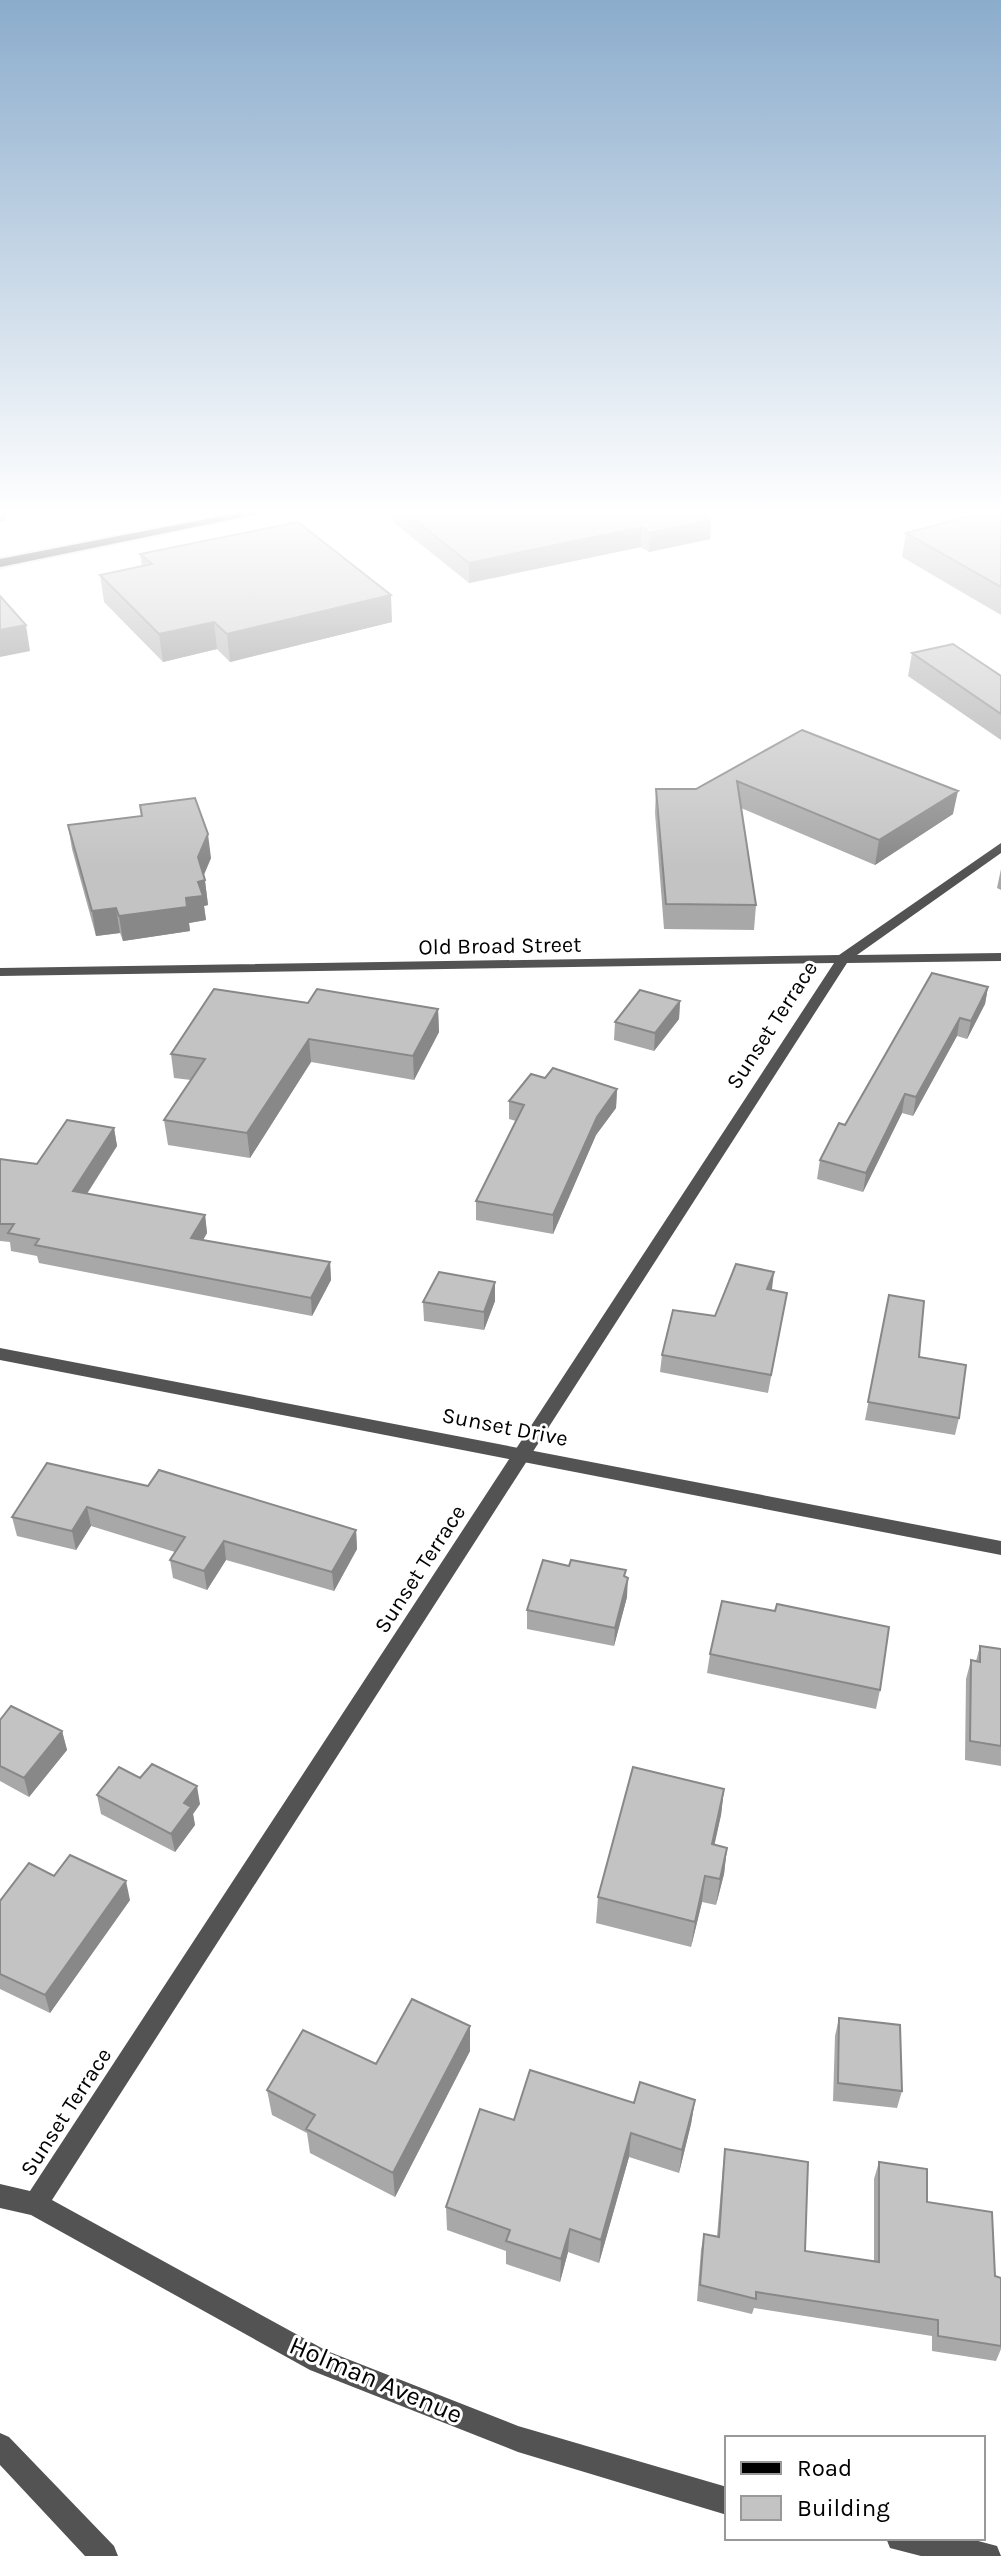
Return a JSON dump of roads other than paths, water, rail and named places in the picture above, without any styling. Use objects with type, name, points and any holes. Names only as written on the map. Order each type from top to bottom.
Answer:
[{"type":"street","points":[[843,959],[1001,847]]},
{"type":"street","name":"Old Broad Street","points":[[0,972],[1001,957]]},
{"type":"street","name":"Sunset Terrace","points":[[35,2204],[524,1455],[843,959]]},
{"type":"street","name":"Sunset Drive","points":[[0,1354],[1001,1548]]},
{"type":"street","name":"Holman Avenue","points":[[0,2196],[35,2204],[319,2361],[518,2439],[725,2500]]},
{"type":"street","points":[[0,2446],[104,2556]]},
{"type":"street","points":[[910,2540],[987,2556]]}]
